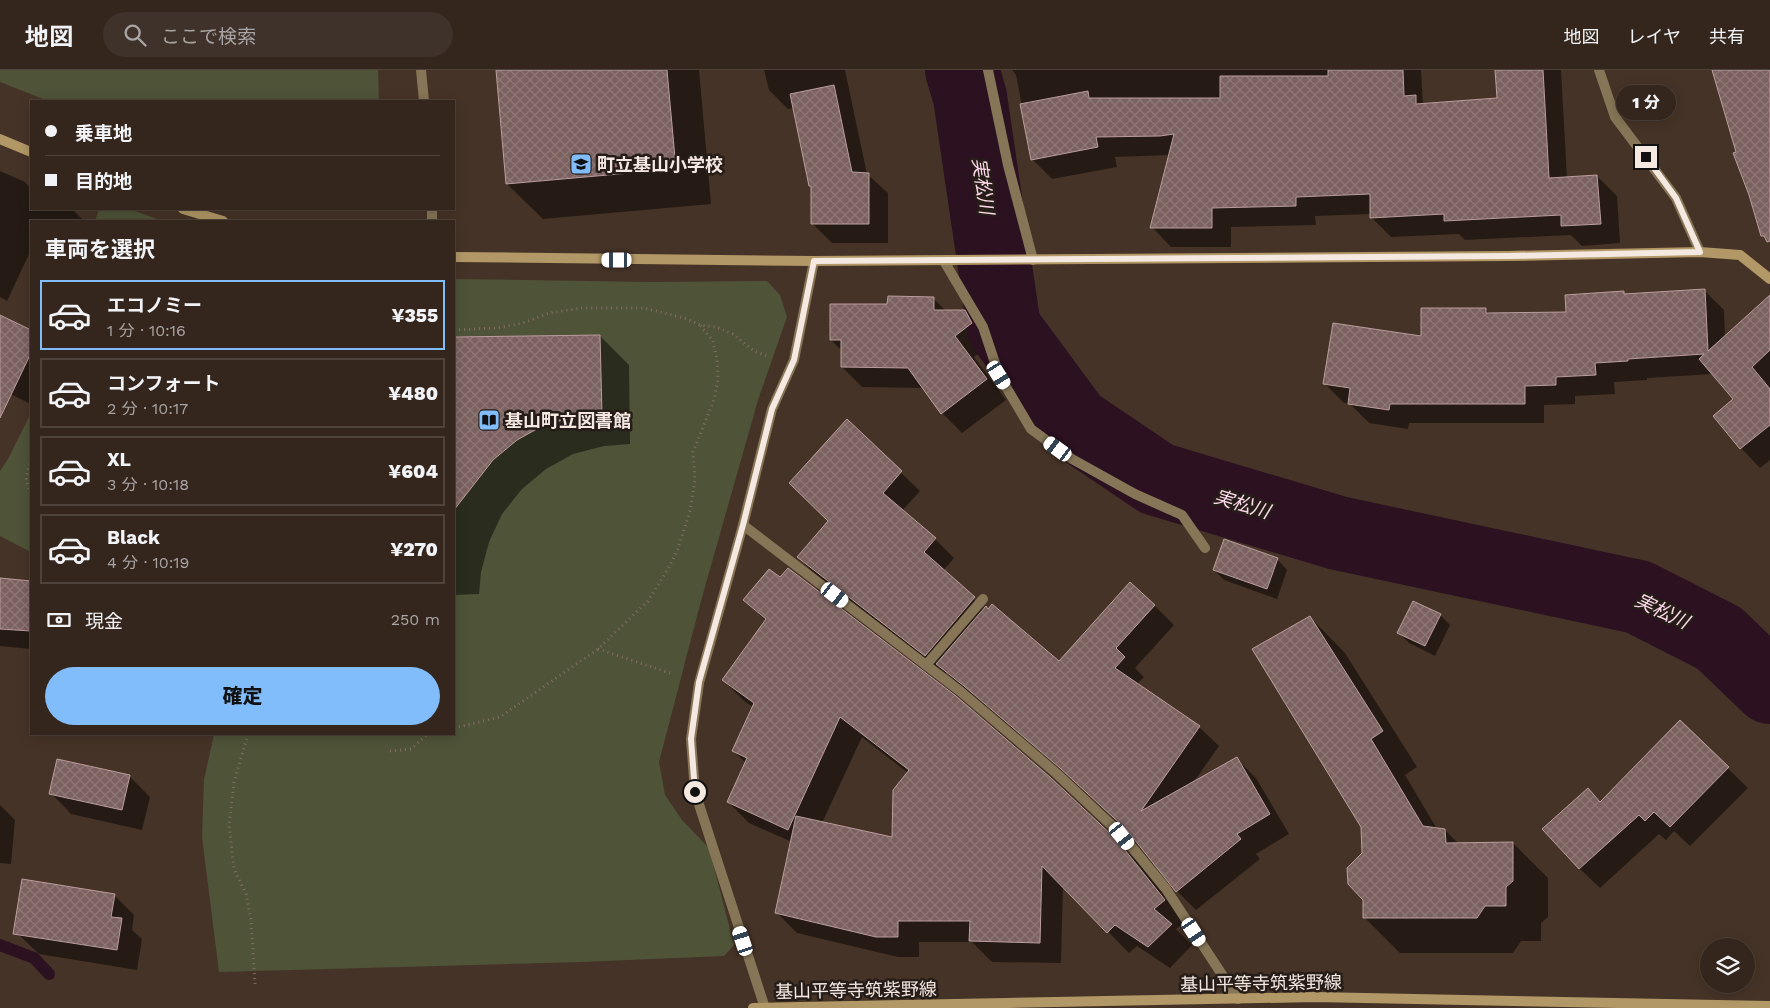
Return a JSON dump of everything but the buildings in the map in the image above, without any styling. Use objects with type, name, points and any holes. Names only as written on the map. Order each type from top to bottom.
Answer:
[{"type":"street","points":[[421,70],[424,100]]},
{"type":"street","points":[[988,70],[1008,165],[1033,260]]},
{"type":"street","points":[[1599,70],[1615,117],[1676,198],[1700,252]]},
{"type":"street","points":[[0,140],[30,152]]},
{"type":"street","points":[[185,210],[220,220]]},
{"type":"street","points":[[455,257],[944,261],[1508,256],[1700,252],[1740,255],[1770,279]]},
{"type":"street","points":[[765,1008],[695,792],[691,739],[699,682],[743,525],[772,409],[794,360],[814,261]]},
{"type":"street","points":[[944,261],[983,327],[999,375],[1031,429],[1072,459],[1135,494],[1182,515],[1205,548]]},
{"type":"street","points":[[743,525],[960,691],[1056,773],[1122,836],[1166,889],[1238,999]]},
{"type":"street","points":[[926,665],[983,599]]},
{"type":"street","name":"基山平等寺筑紫野線","points":[[753,1008],[1315,997],[1770,1006]]},
{"type":"path","points":[[455,330],[496,328],[523,323],[549,312],[582,308],[644,308],[684,318],[700,326],[713,340],[718,379],[714,400],[693,452],[695,480],[690,511],[683,534],[668,569],[648,601],[598,649],[500,717],[455,728]]},
{"type":"path","points":[[700,326],[716,327],[733,334],[754,351],[772,358],[794,360]]},
{"type":"path","points":[[30,463],[26,478],[30,493]]},
{"type":"path","points":[[598,649],[699,682]]},
{"type":"path","points":[[1006,730],[1070,653]]},
{"type":"path","points":[[248,735],[234,782],[229,825],[234,869],[246,894],[251,920],[255,984]]},
{"type":"path","points":[[390,752],[411,750],[427,735]]},
{"type":"green space","points":[[0,70],[378,70],[379,100],[45,100],[0,82]]},
{"type":"green space","points":[[99,210],[132,210],[160,220],[95,220]]},
{"type":"green space","points":[[455,279],[650,282],[767,281],[780,295],[787,317],[758,400],[701,601],[659,762],[665,795],[682,820],[709,848],[734,945],[724,956],[219,972],[202,837],[204,780],[214,735],[455,735]]},
{"type":"green space","points":[[30,415],[30,551],[0,536],[0,471]]},
{"type":"waterway","name":"実松川","points":[[962,70],[970,97],[1004,328],[1074,423],[1157,479],[1338,533],[1638,597],[1719,638],[1770,687]]},
{"type":"waterway","points":[[0,945],[34,958],[49,974]]},
{"type":"place","name":"町立基山小学校","points":[[581,164]]},
{"type":"place","name":"基山町立図書館","points":[[489,420]]},
{"type":"route","points":[[695,792],[691,739],[699,682],[743,525],[772,409],[794,360],[814,261],[1508,256],[1700,252],[1676,198],[1646,157]]}]
